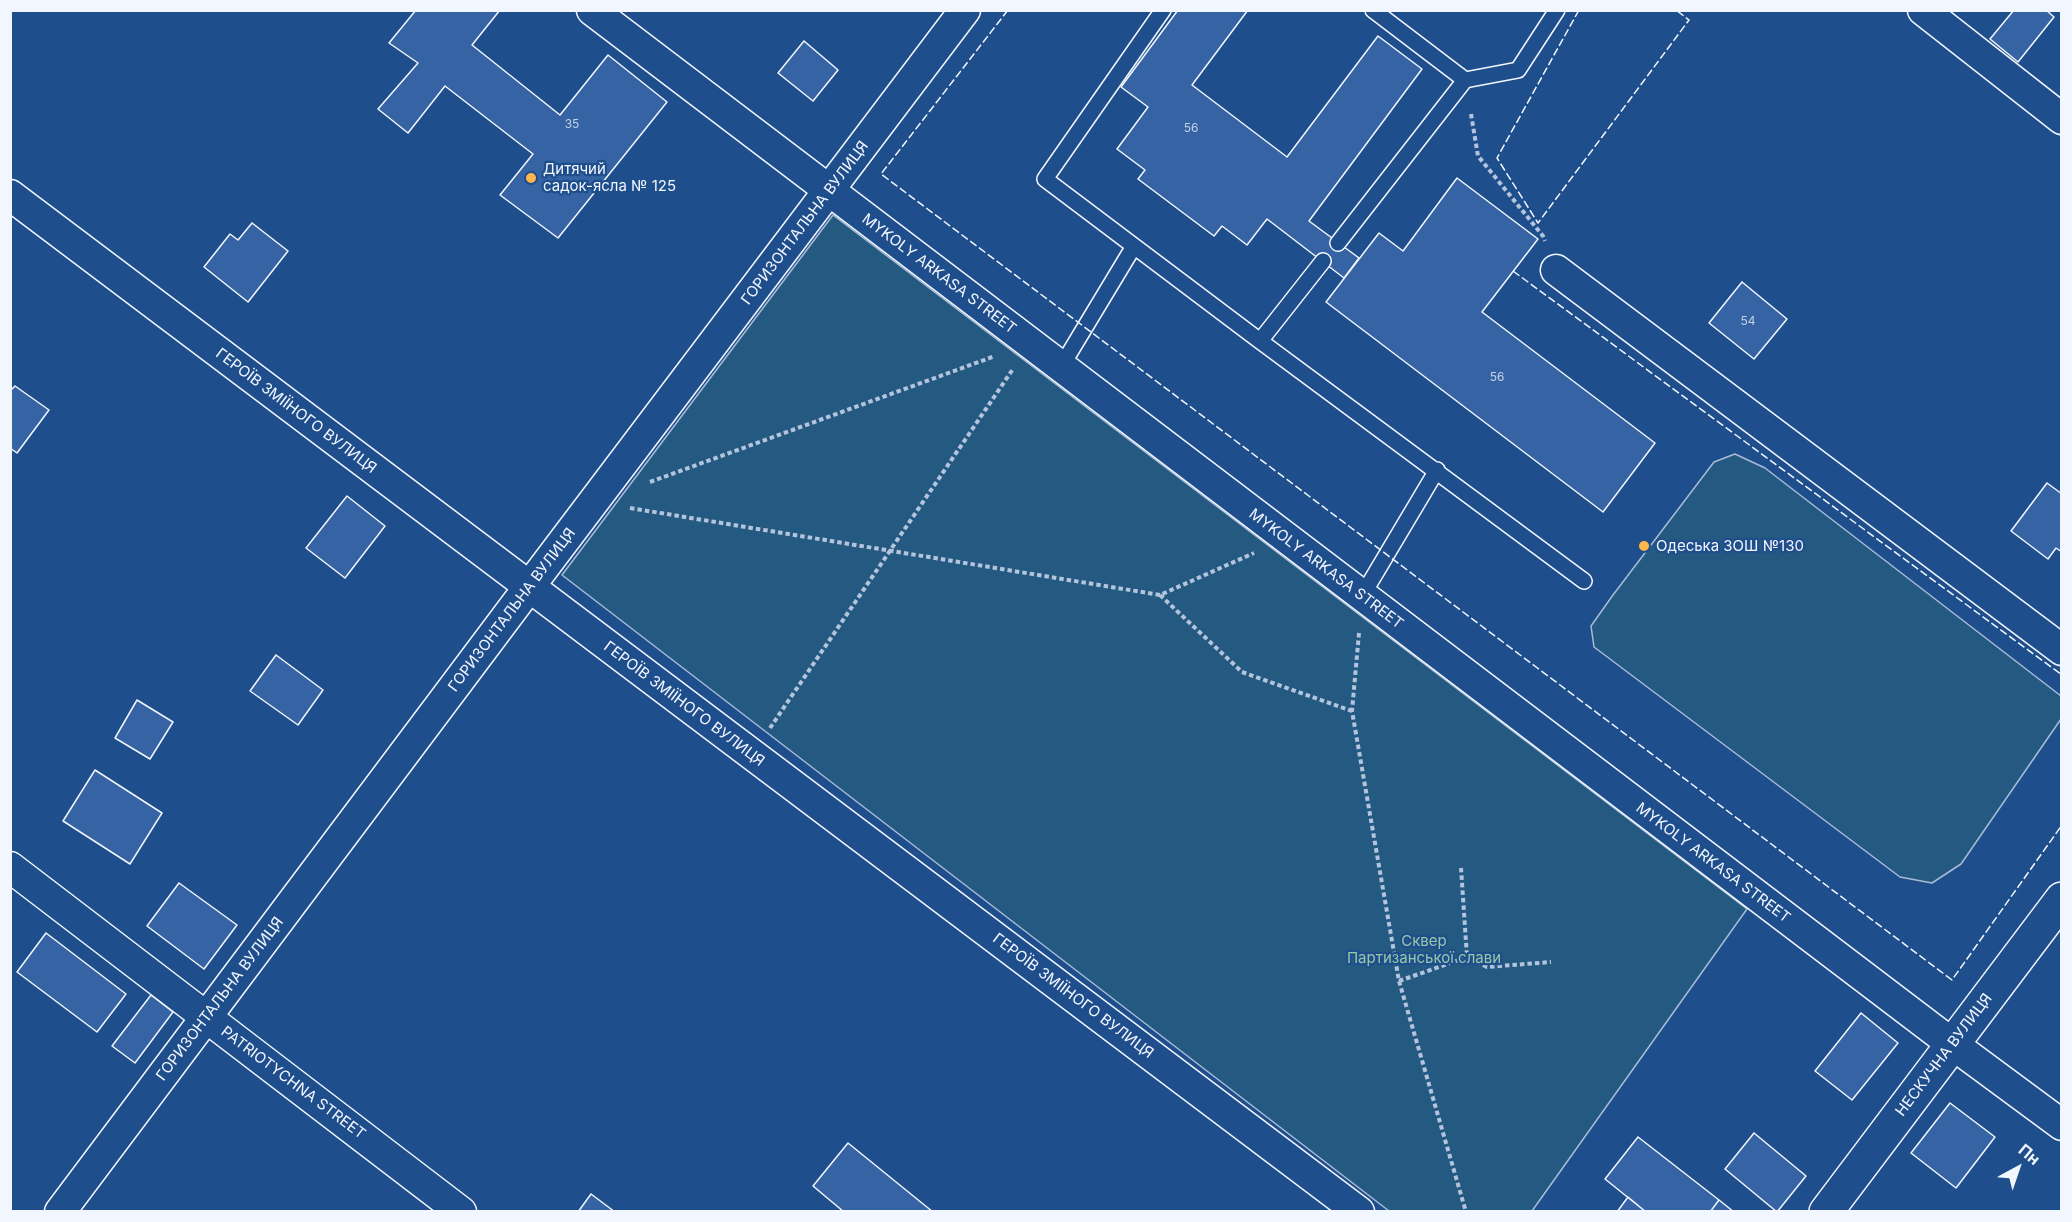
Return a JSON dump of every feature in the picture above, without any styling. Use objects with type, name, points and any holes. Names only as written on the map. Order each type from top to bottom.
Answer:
[{"type":"street","name":"MYKOLY ARKASA STREET","points":[[592,10],[2061,1125]]},
{"type":"street","name":"ГОРИЗОНТАЛЬНА ВУЛИЦЯ","points":[[60,1212],[965,10]]},
{"type":"street","points":[[1923,10],[2061,119]]},
{"type":"street","name":"ГЕРОЇВ ЗМІЇНОГО ВУЛИЦЯ","points":[[10,195],[1359,1212]]},
{"type":"street","points":[[1556,270],[2061,650]]},
{"type":"street","name":"PATRIOTYCHNA STREET","points":[[10,867],[461,1212]]},
{"type":"street","name":"НЕСКУЧНА ВУЛИЦЯ","points":[[1826,1212],[2061,899]]},
{"type":"lane","points":[[1163,10],[1045,179],[1584,581]]},
{"type":"lane","points":[[1373,10],[1465,80]]},
{"type":"lane","points":[[1338,243],[1465,80],[1518,70],[1557,10]]},
{"type":"lane","points":[[1061,367],[1134,246]]},
{"type":"lane","points":[[1260,340],[1323,261]]},
{"type":"lane","points":[[1362,596],[1437,470]]},
{"type":"path","points":[[1465,80],[1478,156],[1543,236],[1556,270]]},
{"type":"path","points":[[595,502],[1030,343]]},
{"type":"path","points":[[752,755],[1030,343]]},
{"type":"path","points":[[595,502],[1161,595],[1287,539]]},
{"type":"path","points":[[1161,595],[1242,672],[1352,711]]},
{"type":"path","points":[[1362,596],[1352,711],[1398,981],[1466,1212]]},
{"type":"path","points":[[1461,868],[1467,957]]},
{"type":"path","points":[[1398,981],[1467,957],[1487,967],[1551,962]]},
{"type":"green space","name":"Сквер Партизанської слави","points":[[833,215],[1747,909],[1532,1211],[1389,1211],[562,575]]},
{"type":"green space","points":[[1735,454],[1765,468],[2061,696],[2061,719],[1961,864],[1932,883],[1900,877],[1594,647],[1591,626],[1613,595],[1714,462]]},
{"type":"building","points":[[416,10],[500,10],[472,45],[560,115],[608,55],[667,102],[558,238],[500,195],[533,154],[445,86],[408,133],[378,109],[418,63],[389,43]]},
{"type":"building","points":[[1178,10],[1248,10],[1192,85],[1287,157],[1378,36],[1422,69],[1309,221],[1359,258],[1344,278],[1267,219],[1247,245],[1222,226],[1214,236],[1138,179],[1145,170],[1117,149],[1148,107],[1121,87]]},
{"type":"building","points":[[2014,10],[2046,10],[2054,17],[2018,62],[1990,39]]},
{"type":"building","points":[[804,41],[838,70],[813,101],[778,73]]},
{"type":"building","points":[[1457,178],[1538,239],[1482,312],[1655,443],[1603,512],[1326,302],[1379,233],[1403,251]]},
{"type":"building","points":[[252,223],[288,251],[248,302],[204,267],[230,234],[238,240]]},
{"type":"building","points":[[1742,282],[1787,319],[1754,359],[1709,323]]},
{"type":"building","points":[[15,386],[49,410],[17,453],[10,448],[10,391]]},
{"type":"building","points":[[2047,483],[2062,494],[2062,552],[2056,548],[2048,559],[2011,531]]},
{"type":"building","points":[[347,496],[385,526],[345,578],[306,548]]},
{"type":"building","points":[[276,655],[323,690],[298,725],[250,691]]},
{"type":"building","points":[[137,700],[173,722],[150,759],[115,738]]},
{"type":"building","points":[[95,770],[162,813],[130,864],[63,821]]},
{"type":"building","points":[[179,883],[237,925],[204,969],[147,926]]},
{"type":"building","points":[[46,933],[126,994],[97,1032],[17,972]]},
{"type":"building","points":[[151,995],[173,1012],[135,1063],[112,1046]]},
{"type":"building","points":[[1861,1013],[1898,1043],[1852,1100],[1815,1071]]},
{"type":"building","points":[[1950,1103],[1995,1137],[1956,1188],[1911,1153]]},
{"type":"building","points":[[1754,1133],[1806,1176],[1777,1212],[1725,1169]]},
{"type":"building","points":[[1638,1137],[1719,1200],[1710,1212],[1646,1212],[1605,1179]]},
{"type":"building","points":[[848,1143],[933,1212],[844,1212],[813,1186]]},
{"type":"building","points":[[591,1194],[615,1212],[578,1212]]},
{"type":"building","points":[[1628,1197],[1646,1212],[1617,1212]]},
{"type":"building","points":[[1719,1200],[1734,1212],[1710,1212]]},
{"type":"fence","points":[[1008,10],[881,174],[1952,980],[2062,825]]},
{"type":"fence","points":[[1579,10],[1497,158],[1538,223],[1689,20],[1676,10]]},
{"type":"fence","points":[[1513,271],[2062,675]]},
{"type":"place","name":"Дитячий садок-ясла № 125","points":[[531,178]]},
{"type":"place","name":"Одеська ЗОШ №130","points":[[1644,546]]}]
